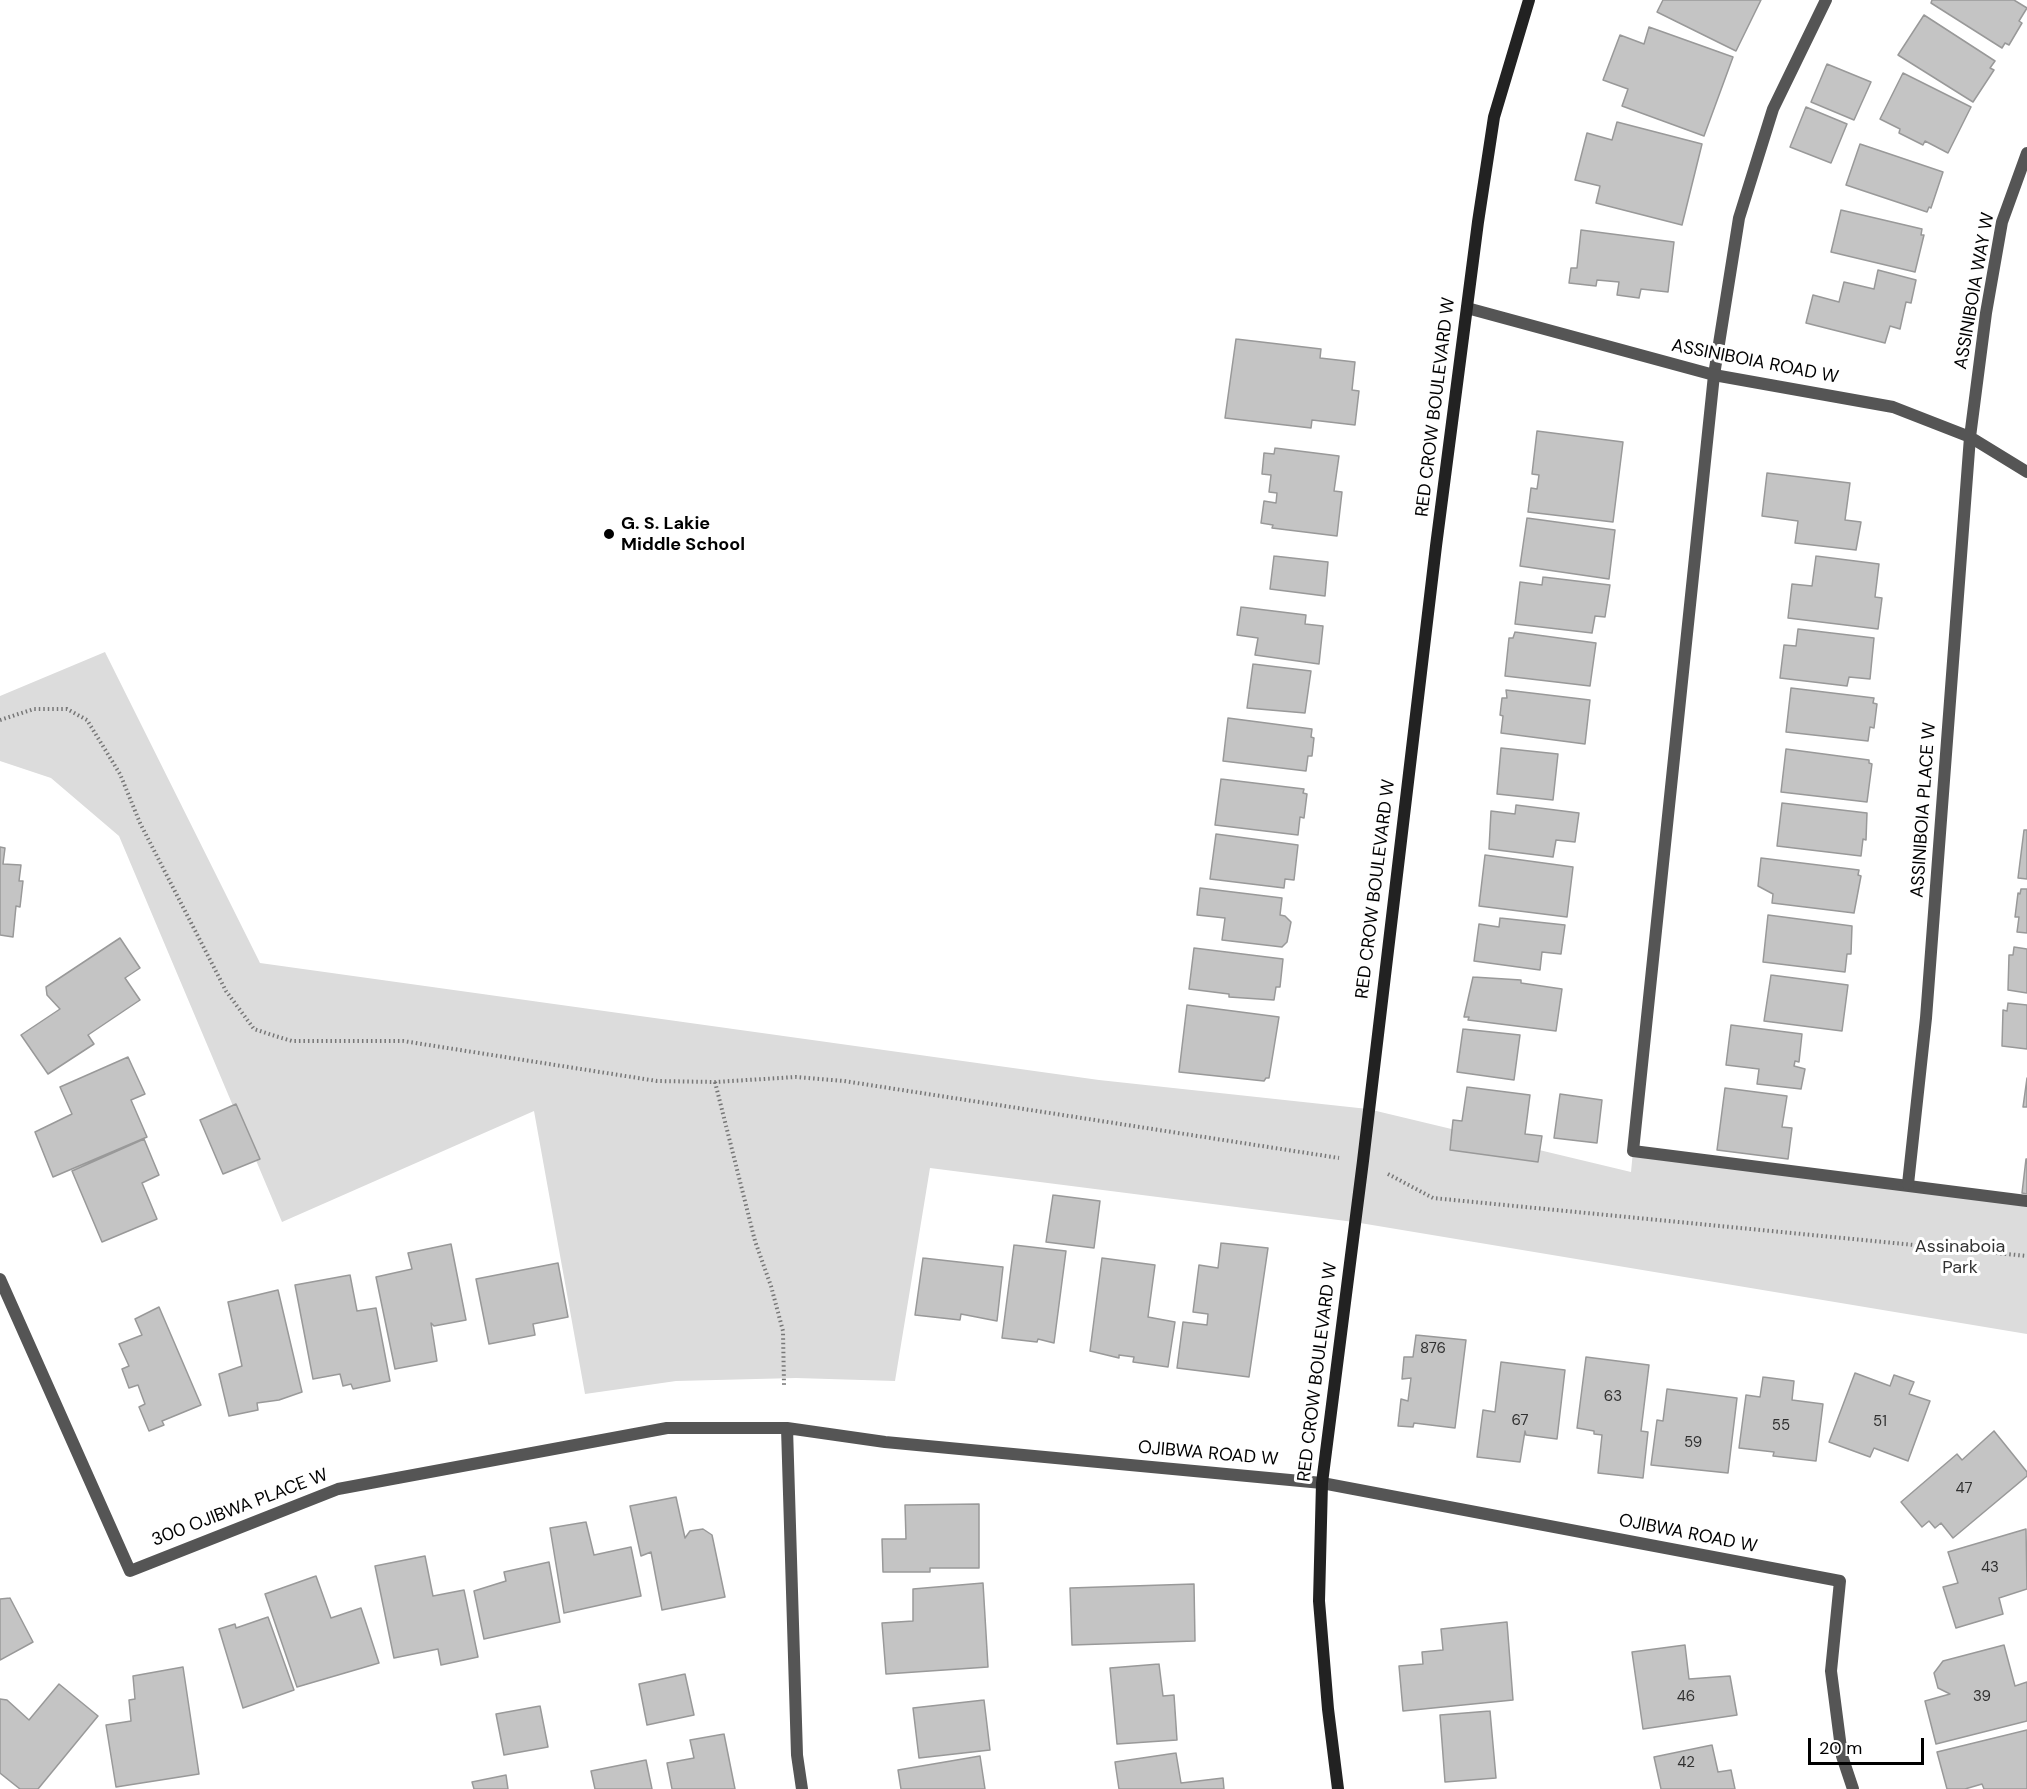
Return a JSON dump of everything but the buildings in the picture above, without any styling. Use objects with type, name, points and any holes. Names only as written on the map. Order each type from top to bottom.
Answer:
[{"type":"street","name":"RED CROW BOULEVARD W","points":[[1338,1789],[1328,1709],[1319,1601],[1322,1483],[1467,308],[1494,117],[1529,0]]},
{"type":"street","points":[[1826,0],[1773,109],[1739,218],[1714,375],[1633,1151],[1908,1184],[2027,1201]]},
{"type":"street","name":"ASSINIBOIA WAY W","points":[[1970,437],[1986,313],[2002,222],[2027,153]]},
{"type":"street","name":"ASSINIBOIA ROAD W","points":[[1467,308],[1714,375],[1893,407],[1970,437],[2027,472]]},
{"type":"street","name":"ASSINIBOIA PLACE W","points":[[1908,1184],[1926,1018],[1970,437]]},
{"type":"street","name":"300 OJIBWA PLACE W","points":[[0,1279],[130,1571],[338,1489],[667,1428],[787,1428]]},
{"type":"street","points":[[787,1428],[797,1755],[802,1789]]},
{"type":"street","name":"OJIBWA ROAD W","points":[[787,1428],[885,1442],[1322,1483],[1840,1581],[1831,1671],[1842,1756],[1853,1789]]},
{"type":"path","points":[[0,720],[34,709],[67,709],[87,720],[120,774],[140,823],[226,991],[254,1029],[292,1041],[403,1041],[657,1081],[715,1082],[796,1077],[844,1081],[1363,1161],[1433,1198],[2027,1256]]},
{"type":"path","points":[[715,1082],[755,1240],[783,1331],[784,1385]]},
{"type":"green space","name":"Assinaboia Park","points":[[105,652],[260,963],[1099,1080],[1368,1109],[1631,1172],[1633,1151],[2027,1201],[2027,1334],[1354,1222],[930,1168],[895,1381],[796,1378],[676,1381],[585,1394],[534,1111],[282,1222],[119,836],[51,778],[0,761],[0,696]]},
{"type":"place","name":"G. S. Lakie Middle School","points":[[609,534]]}]
